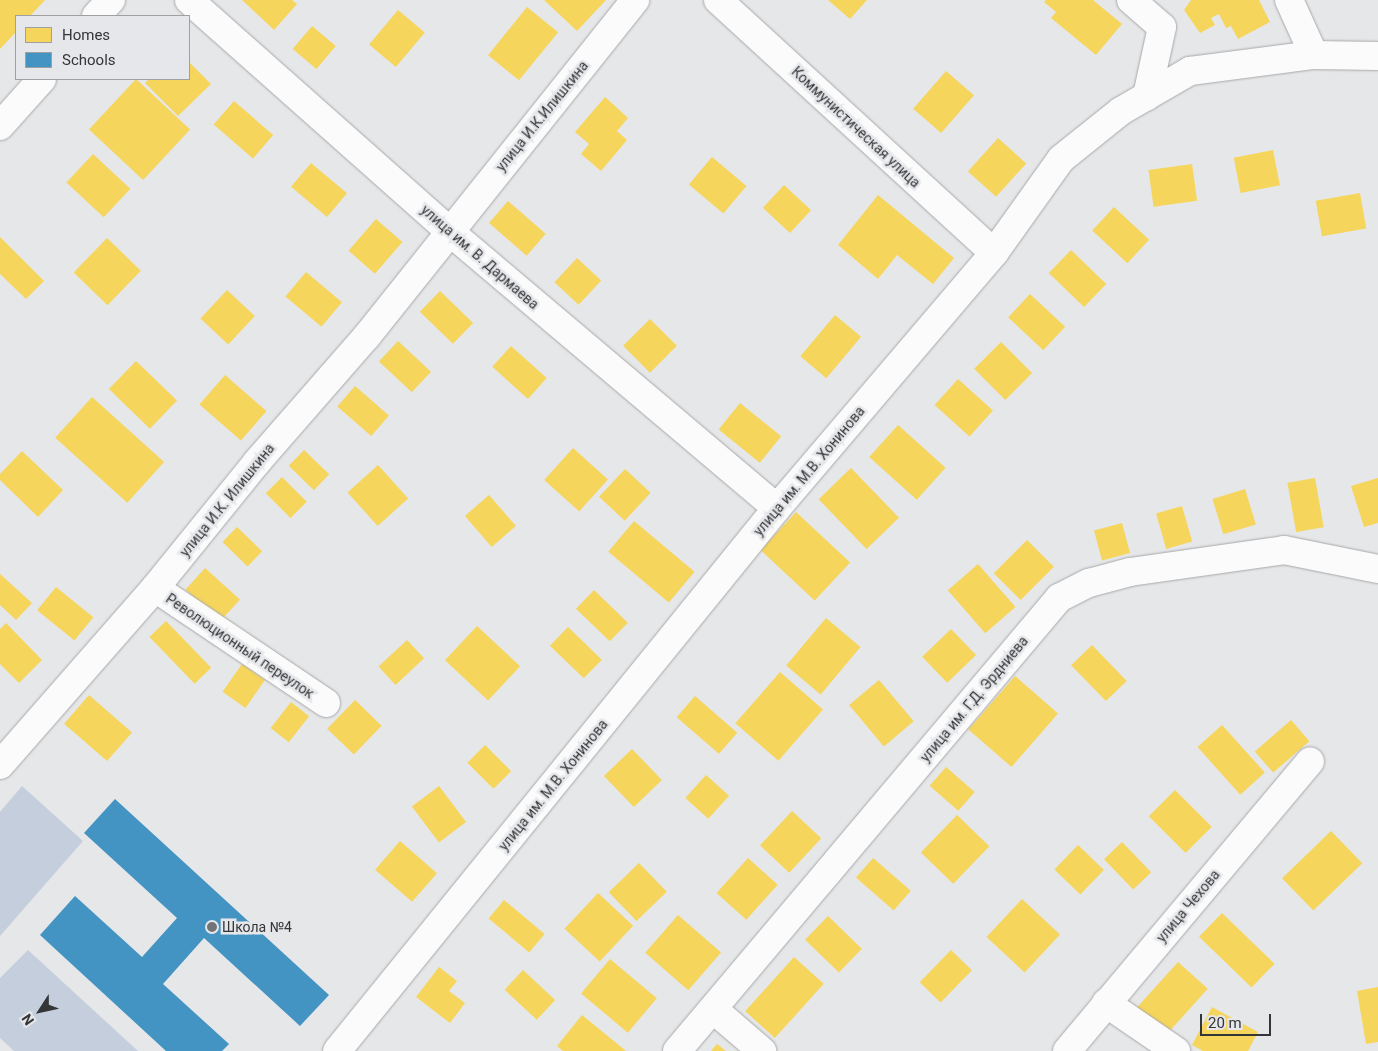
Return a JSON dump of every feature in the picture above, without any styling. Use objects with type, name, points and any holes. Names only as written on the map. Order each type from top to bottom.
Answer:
[{"type":"street","points":[[97,15],[111,0]]},
{"type":"street","name":"улица им. В. Дармаева","points":[[189,0],[449,231],[776,508]]},
{"type":"street","name":"улица И.К.Илишкина","points":[[449,231],[635,0]]},
{"type":"street","name":"Коммунистическая улица","points":[[718,0],[994,253]]},
{"type":"street","points":[[1131,0],[1162,27],[1148,96]]},
{"type":"street","points":[[1290,0],[1314,55]]},
{"type":"street","name":"улица им. М.В. Хонинова","points":[[337,1051],[776,508],[994,253],[1061,159],[1121,111],[1190,71],[1314,55],[1378,56]]},
{"type":"street","points":[[0,126],[41,80]]},
{"type":"street","name":"улица И.К. Илишкина","points":[[0,765],[155,588],[257,462],[367,336],[449,231]]},
{"type":"street","name":"улица им. Г.Д. Эрдниева","points":[[677,1051],[1059,598],[1089,583],[1130,572],[1284,550],[1378,569]]},
{"type":"street","name":"Революционный переулок","points":[[155,588],[326,703]]},
{"type":"street","name":"улица Чехова","points":[[1068,1051],[1106,1003],[1310,761]]},
{"type":"street","points":[[1106,1003],[1176,1051]]},
{"type":"street","points":[[713,1009],[762,1051]]},
{"type":"shaded area","points":[[22,786],[83,841],[0,936],[0,812]]},
{"type":"shaded area","points":[[28,950],[138,1051],[14,1051],[0,1038],[0,978]]},
{"type":"building: Homes","points":[[0,0],[45,0],[31,15],[15,15],[15,33],[0,49]]},
{"type":"building: Homes","points":[[242,0],[292,0],[297,4],[274,30]]},
{"type":"building: Homes","points":[[544,0],[606,0],[577,31]]},
{"type":"building: Homes","points":[[828,0],[867,0],[850,19]]},
{"type":"building: Homes","points":[[1046,0],[1093,0],[1122,24],[1096,55],[1051,18],[1056,12],[1044,2]]},
{"type":"building: Homes","points":[[1191,0],[1259,0],[1270,22],[1238,39],[1231,26],[1226,28],[1219,14],[1211,18],[1215,25],[1200,33],[1184,10]]},
{"type":"building: Homes","points":[[527,7],[558,32],[519,80],[488,55]]},
{"type":"building: Homes","points":[[398,10],[425,32],[396,67],[369,44]]},
{"type":"building: Homes","points":[[312,26],[336,46],[316,69],[293,49]]},
{"type":"building: Homes","points":[[190,63],[211,84],[178,116],[145,83],[148,80],[190,80]]},
{"type":"building: Homes","points":[[946,71],[974,95],[941,133],[913,109]]},
{"type":"building: Homes","points":[[135,80],[190,129],[143,180],[89,129]]},
{"type":"building: Homes","points":[[605,97],[628,118],[617,131],[627,140],[601,171],[581,154],[589,144],[575,132]]},
{"type":"building: Homes","points":[[234,101],[273,135],[253,159],[214,124]]},
{"type":"building: Homes","points":[[998,138],[1026,163],[996,197],[968,171]]},
{"type":"building: Homes","points":[[1273,150],[1280,185],[1241,193],[1234,158]]},
{"type":"building: Homes","points":[[93,154],[130,189],[104,217],[66,183]]},
{"type":"building: Homes","points":[[712,157],[746,186],[723,214],[689,185]]},
{"type":"building: Homes","points":[[311,163],[347,193],[327,217],[291,187]]},
{"type":"building: Homes","points":[[1192,164],[1197,201],[1154,207],[1148,170]]},
{"type":"building: Homes","points":[[784,185],[811,210],[790,233],[763,208]]},
{"type":"building: Homes","points":[[1360,193],[1366,228],[1322,236],[1316,201]]},
{"type":"building: Homes","points":[[878,195],[954,258],[933,284],[897,255],[878,279],[838,245]]},
{"type":"building: Homes","points":[[508,201],[546,234],[527,256],[489,223]]},
{"type":"building: Homes","points":[[1114,207],[1149,240],[1127,263],[1092,230]]},
{"type":"building: Homes","points":[[376,219],[402,242],[375,274],[348,251]]},
{"type":"building: Homes","points":[[0,237],[44,281],[26,299],[0,274]]},
{"type":"building: Homes","points":[[107,238],[141,271],[107,305],[74,273]]},
{"type":"building: Homes","points":[[1071,250],[1106,284],[1084,307],[1049,273]]},
{"type":"building: Homes","points":[[577,258],[601,281],[579,305],[554,282]]},
{"type":"building: Homes","points":[[306,272],[342,302],[321,327],[285,297]]},
{"type":"building: Homes","points":[[227,290],[255,316],[228,344],[200,319]]},
{"type":"building: Homes","points":[[440,291],[473,323],[453,344],[420,312]]},
{"type":"building: Homes","points":[[1030,294],[1065,327],[1043,350],[1008,317]]},
{"type":"building: Homes","points":[[835,315],[861,337],[826,378],[800,356]]},
{"type":"building: Homes","points":[[650,319],[677,346],[650,373],[623,346]]},
{"type":"building: Homes","points":[[398,341],[431,372],[412,392],[379,361]]},
{"type":"building: Homes","points":[[1001,342],[1032,373],[1005,400],[974,369]]},
{"type":"building: Homes","points":[[511,346],[547,378],[528,399],[492,367]]},
{"type":"building: Homes","points":[[136,361],[177,401],[150,429],[109,389]]},
{"type":"building: Homes","points":[[225,375],[267,411],[241,441],[199,404]]},
{"type":"building: Homes","points":[[958,379],[993,410],[970,436],[935,405]]},
{"type":"building: Homes","points":[[355,386],[389,416],[371,436],[337,406]]},
{"type":"building: Homes","points":[[92,397],[164,462],[127,503],[55,438]]},
{"type":"building: Homes","points":[[740,403],[781,436],[760,463],[719,429]]},
{"type":"building: Homes","points":[[898,425],[946,468],[917,500],[869,457]]},
{"type":"building: Homes","points":[[573,448],[608,479],[579,511],[544,480]]},
{"type":"building: Homes","points":[[304,450],[329,474],[314,490],[289,466]]},
{"type":"building: Homes","points":[[22,451],[63,490],[38,517],[0,480],[0,474]]},
{"type":"building: Homes","points":[[378,465],[408,498],[378,526],[348,492]]},
{"type":"building: Homes","points":[[851,468],[899,518],[867,549],[819,499]]},
{"type":"building: Homes","points":[[625,469],[651,493],[625,521],[599,497]]},
{"type":"building: Homes","points":[[282,477],[307,502],[290,518],[266,493]]},
{"type":"building: Homes","points":[[1315,478],[1324,527],[1296,532],[1287,483]]},
{"type":"building: Homes","points":[[1378,478],[1378,523],[1364,527],[1351,486]]},
{"type":"building: Homes","points":[[1245,489],[1256,524],[1223,534],[1212,499]]},
{"type":"building: Homes","points":[[489,495],[516,526],[492,547],[465,516]]},
{"type":"building: Homes","points":[[1182,506],[1192,542],[1166,549],[1156,513]]},
{"type":"building: Homes","points":[[796,512],[850,562],[815,600],[761,550]]},
{"type":"building: Homes","points":[[634,521],[695,572],[669,602],[608,552]]},
{"type":"building: Homes","points":[[1122,523],[1130,553],[1102,560],[1094,531]]},
{"type":"building: Homes","points":[[237,527],[262,551],[248,566],[222,542]]},
{"type":"building: Homes","points":[[1027,540],[1054,567],[1021,600],[994,573]]},
{"type":"building: Homes","points":[[978,564],[1015,607],[985,633],[948,590]]},
{"type":"building: Homes","points":[[205,568],[240,599],[221,621],[186,590]]},
{"type":"building: Homes","points":[[0,574],[32,603],[16,620],[0,605]]},
{"type":"building: Homes","points":[[56,587],[93,617],[74,641],[37,610]]},
{"type":"building: Homes","points":[[594,590],[628,623],[610,641],[576,609]]},
{"type":"building: Homes","points":[[826,618],[860,647],[821,694],[786,665]]},
{"type":"building: Homes","points":[[166,621],[211,668],[195,684],[149,637]]},
{"type":"building: Homes","points":[[6,623],[42,660],[19,683],[0,664],[0,629]]},
{"type":"building: Homes","points":[[477,626],[520,666],[488,701],[445,660]]},
{"type":"building: Homes","points":[[568,627],[602,660],[584,678],[550,646]]},
{"type":"building: Homes","points":[[951,629],[976,655],[947,683],[922,657]]},
{"type":"building: Homes","points":[[407,640],[424,658],[396,685],[378,667]]},
{"type":"building: Homes","points":[[1092,645],[1127,681],[1106,701],[1071,665]]},
{"type":"building: Homes","points":[[242,664],[265,680],[245,708],[222,692]]},
{"type":"building: Homes","points":[[780,672],[823,709],[778,761],[735,723]]},
{"type":"building: Homes","points":[[1015,676],[1058,713],[1011,767],[968,730]]},
{"type":"building: Homes","points":[[879,680],[914,721],[884,746],[849,705]]},
{"type":"building: Homes","points":[[89,695],[132,732],[107,761],[64,724]]},
{"type":"building: Homes","points":[[695,696],[737,733],[719,754],[677,717]]},
{"type":"building: Homes","points":[[355,700],[382,726],[354,754],[327,729]]},
{"type":"building: Homes","points":[[291,702],[309,716],[289,742],[271,728]]},
{"type":"building: Homes","points":[[1291,720],[1309,741],[1273,773],[1255,751]]},
{"type":"building: Homes","points":[[1222,725],[1265,773],[1240,795],[1197,747]]},
{"type":"building: Homes","points":[[485,745],[511,771],[493,789],[467,763]]},
{"type":"building: Homes","points":[[632,749],[662,780],[634,807],[604,776]]},
{"type":"building: Homes","points":[[946,767],[975,792],[958,811],[930,786]]},
{"type":"building: Homes","points":[[706,775],[729,796],[708,819],[685,798]]},
{"type":"building: Homes","points":[[439,786],[466,822],[439,842],[412,806]]},
{"type":"building: Homes","points":[[1175,790],[1212,827],[1186,853],[1149,816]]},
{"type":"building: Homes","points":[[792,811],[821,838],[789,873],[760,845]]},
{"type":"building: Homes","points":[[957,815],[989,846],[953,884],[921,852]]},
{"type":"building: Homes","points":[[1331,831],[1362,863],[1313,911],[1282,878]]},
{"type":"building: Homes","points":[[400,841],[437,873],[412,902],[375,870]]},
{"type":"building: Homes","points":[[1122,842],[1151,872],[1133,890],[1104,859]]},
{"type":"building: Homes","points":[[1078,845],[1104,870],[1080,894],[1054,869]]},
{"type":"building: Homes","points":[[748,858],[778,885],[746,920],[717,893]]},
{"type":"building: Homes","points":[[873,858],[911,891],[894,910],[856,878]]},
{"type":"building: Homes","points":[[639,863],[667,892],[637,921],[609,892]]},
{"type":"building: Homes","points":[[598,893],[633,926],[600,962],[565,929]]},
{"type":"building: Homes","points":[[1022,899],[1060,934],[1025,972],[987,937]]},
{"type":"building: Homes","points":[[504,900],[545,934],[529,952],[489,918]]},
{"type":"building: Homes","points":[[1222,913],[1275,964],[1252,987],[1199,937]]},
{"type":"building: Homes","points":[[678,915],[721,952],[688,990],[645,953]]},
{"type":"building: Homes","points":[[828,916],[862,949],[839,972],[805,940]]},
{"type":"building: Homes","points":[[951,950],[972,970],[941,1003],[920,982]]},
{"type":"building: Homes","points":[[794,957],[824,984],[775,1038],[745,1011]]},
{"type":"building: Homes","points":[[610,959],[657,998],[628,1033],[581,993]]},
{"type":"building: Homes","points":[[1178,962],[1208,989],[1162,1039],[1132,1013]]},
{"type":"building: Homes","points":[[439,967],[457,981],[449,991],[465,1003],[450,1023],[416,997]]},
{"type":"building: Homes","points":[[523,970],[555,1000],[537,1020],[505,990]]},
{"type":"building: Homes","points":[[1378,987],[1378,1042],[1366,1044],[1357,991]]},
{"type":"building: Homes","points":[[1212,1007],[1258,1032],[1248,1051],[1203,1051],[1192,1045]]},
{"type":"building: Homes","points":[[582,1015],[626,1051],[563,1051],[557,1046]]},
{"type":"building: Homes","points":[[717,1044],[726,1051],[711,1051]]},
{"type":"building: Schools","name":"Школа №4","points":[[115,799],[329,995],[300,1026],[204,938],[163,984],[229,1044],[222,1051],[166,1051],[40,935],[75,896],[142,957],[177,918],[84,833]]},
{"type":"place","name":"Школа №4","points":[[212,927]]}]
